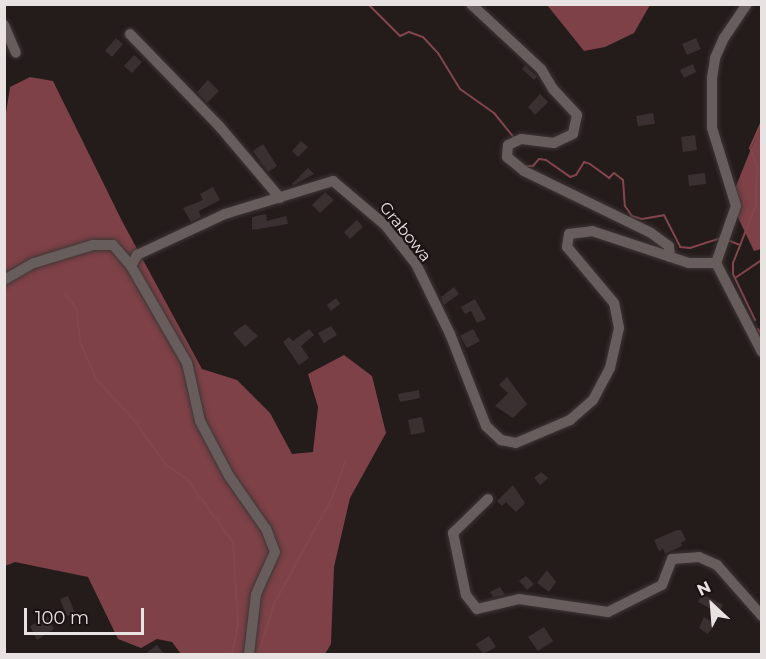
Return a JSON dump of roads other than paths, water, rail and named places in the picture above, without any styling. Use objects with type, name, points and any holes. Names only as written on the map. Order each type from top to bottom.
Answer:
[{"type":"street","points":[[471,4],[541,69],[553,89],[577,115],[573,134],[554,143],[521,139],[508,145],[507,157],[524,171],[651,233],[669,246],[670,257]]},
{"type":"street","points":[[747,4],[724,38],[714,68],[712,128],[736,206],[712,263],[762,352]]},
{"type":"street","points":[[4,25],[16,52]]},
{"type":"street","points":[[130,34],[220,127],[280,198]]},
{"type":"street","name":"Grabowa","points":[[132,266],[137,255],[225,214],[333,181],[385,225],[416,264],[450,334],[486,426],[501,440],[516,443],[570,420],[593,400],[610,368],[619,328],[614,303],[567,248],[569,234],[592,231],[689,263],[712,263]]},
{"type":"street","points":[[4,280],[34,263],[93,245],[113,245],[132,266],[187,363],[200,421],[229,476],[266,529],[275,552],[256,594],[249,654]]},
{"type":"street","points":[[488,499],[453,533],[466,595],[477,609],[519,598],[608,612],[662,585],[672,559],[699,557],[717,565],[762,616]]},
{"type":"waterway","points":[[368,4],[400,36],[409,32],[423,37],[438,53],[460,89],[494,113],[514,138]]},
{"type":"waterway","points":[[755,320],[733,274],[733,263],[756,205],[757,166],[750,148],[762,121]]},
{"type":"waterway","points":[[525,166],[533,166],[539,159],[546,160],[570,177],[576,175],[584,162],[590,164],[609,178],[614,173],[623,180],[625,206],[632,216],[642,219],[664,215],[680,247],[690,248],[720,238]]},
{"type":"waterway","points":[[730,241],[740,245]]},
{"type":"waterway","points":[[735,278],[762,260]]},
{"type":"waterway","points":[[65,294],[76,307],[80,342],[96,379],[134,420],[166,465],[186,478],[233,542],[238,625],[232,654]]},
{"type":"waterway","points":[[758,329],[762,337]]},
{"type":"waterway","points":[[258,654],[274,604],[332,498],[346,460]]}]
